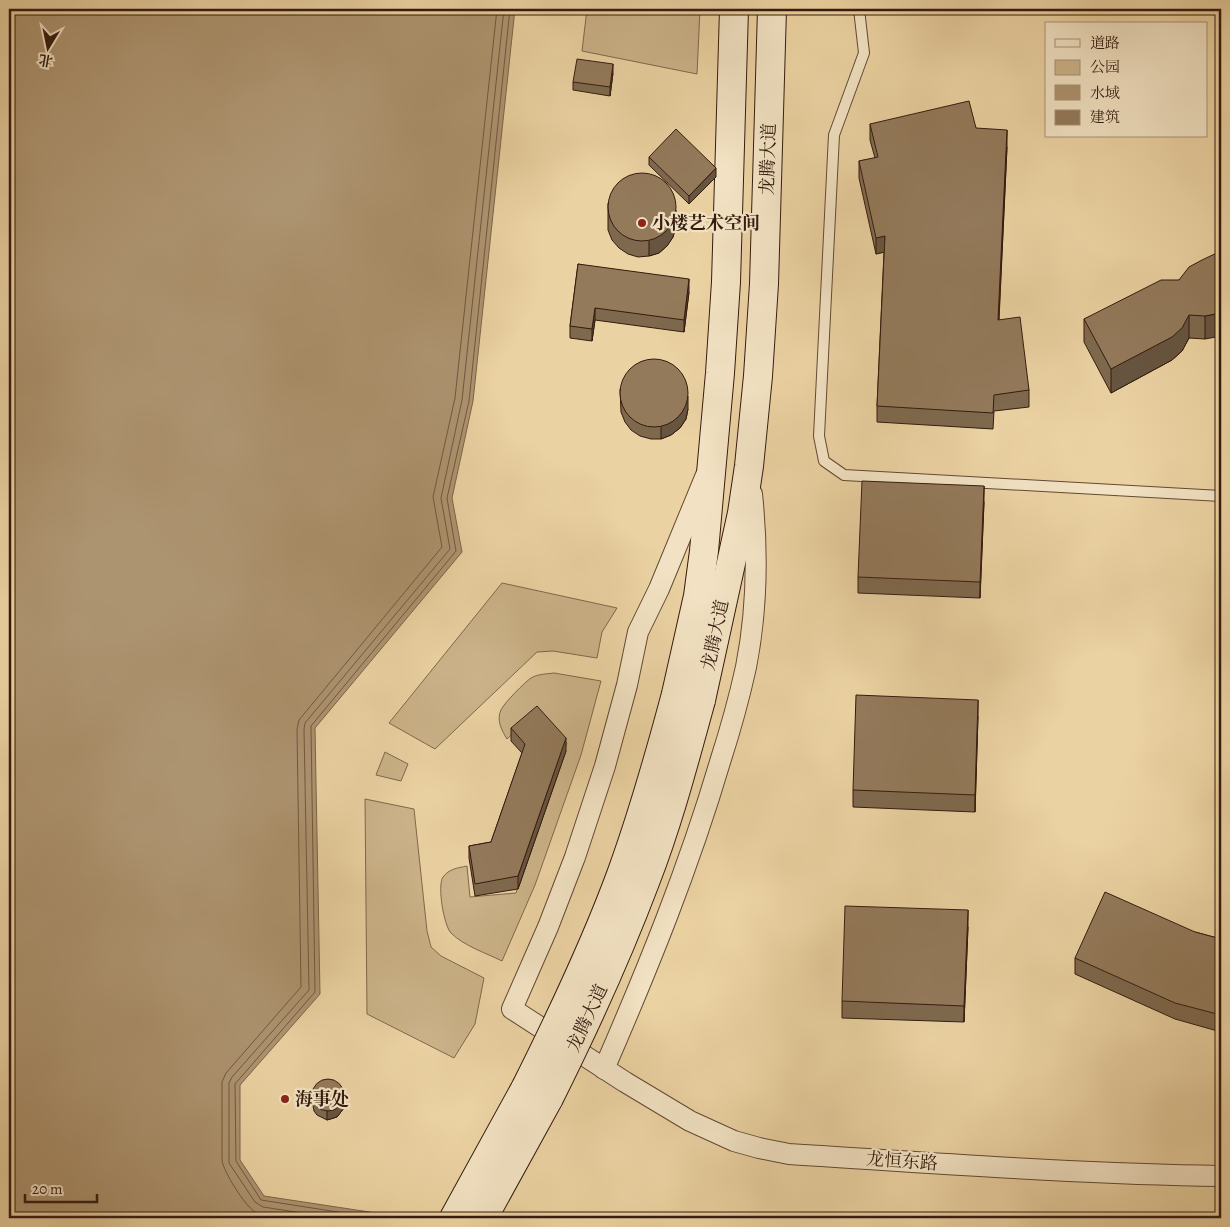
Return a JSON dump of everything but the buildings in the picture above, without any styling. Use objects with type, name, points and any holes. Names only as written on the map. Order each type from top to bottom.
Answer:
[{"type":"main road","name":"龙腾大道","points":[[483,1218],[511,1169],[584,1027],[646,881],[677,790],[689,697],[720,373],[726,282],[734,9]]},
{"type":"main road","name":"龙腾大道","points":[[454,1218],[489,1157],[562,1017],[593,945],[622,873],[652,782],[689,697],[740,522],[749,466],[758,376],[764,284],[772,9]]},
{"type":"street","name":"龙恒东路","points":[[712,462],[688,515],[659,589],[638,632],[627,685],[608,757],[575,857],[548,927],[512,1009],[646,1096],[711,1132],[734,1141],[789,1154],[1119,1174],[1221,1176]]},
{"type":"street","points":[[604,1069],[648,970],[677,893],[709,800],[736,708],[746,666],[753,612],[755,528],[749,466]]},
{"type":"lane","points":[[859,9],[864,52],[834,135],[819,436],[824,461],[844,474],[1221,496]]},
{"type":"green space","points":[[587,9],[700,9],[697,74],[582,51]]},
{"type":"green space","points":[[502,583],[617,608],[602,632],[597,658],[553,651],[537,652],[435,749],[389,723]]},
{"type":"green space","points":[[554,673],[601,681],[581,755],[535,885],[502,961],[456,938],[451,933],[446,923],[442,906],[441,882],[448,872],[467,866],[470,897],[516,893],[567,743],[535,712],[507,739],[500,725],[499,718],[503,707],[510,698],[531,678]]},
{"type":"green space","points":[[385,752],[408,764],[401,781],[376,775]]},
{"type":"green space","points":[[365,799],[414,809],[427,931],[431,947],[441,956],[484,978],[475,1024],[454,1058],[367,1014]]},
{"type":"water","points":[[9,9],[515,9],[473,401],[452,498],[462,552],[315,728],[320,994],[240,1085],[240,1160],[264,1196],[409,1218],[9,1218]]},
{"type":"place","name":"小楼艺术空间","points":[[642,223]]},
{"type":"place","name":"海事处","points":[[285,1099]]}]
